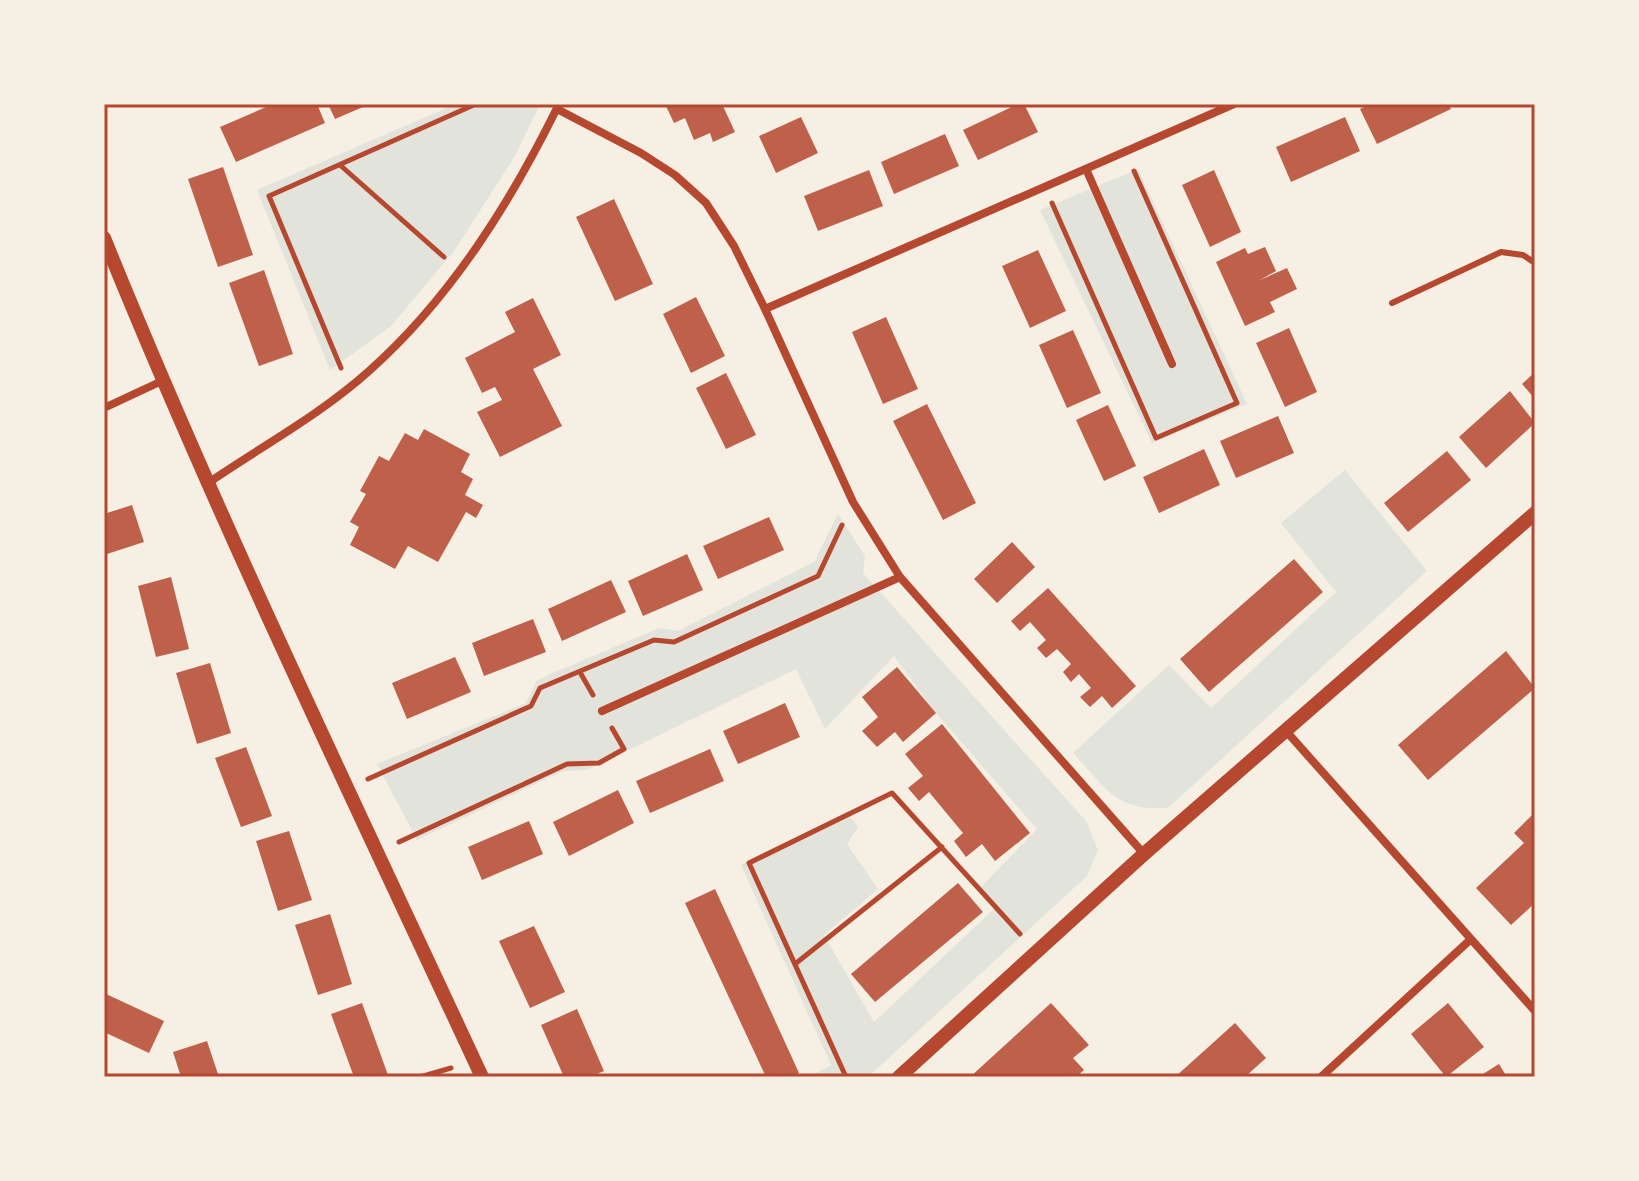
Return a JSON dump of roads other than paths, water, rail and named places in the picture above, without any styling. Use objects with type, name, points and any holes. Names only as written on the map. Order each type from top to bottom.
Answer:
[{"type":"street","points":[[765,309],[1234,104]]},
{"type":"street","points":[[208,483],[320,411],[421,319],[461,272],[558,107],[675,175],[706,203],[734,246],[765,309],[853,502],[900,577],[1144,854]]},
{"type":"street","points":[[1086,169],[1172,364]]},
{"type":"street","points":[[104,238],[208,483],[346,789],[482,1077]]},
{"type":"street","points":[[104,408],[165,379]]},
{"type":"street","points":[[899,1077],[1144,854],[1535,513]]},
{"type":"street","points":[[602,711],[900,577]]},
{"type":"street","points":[[1286,731],[1535,1011]]},
{"type":"street","points":[[1321,1077],[1471,939]]},
{"type":"lane","points":[[1392,303],[1501,252],[1523,255],[1535,263]]}]
